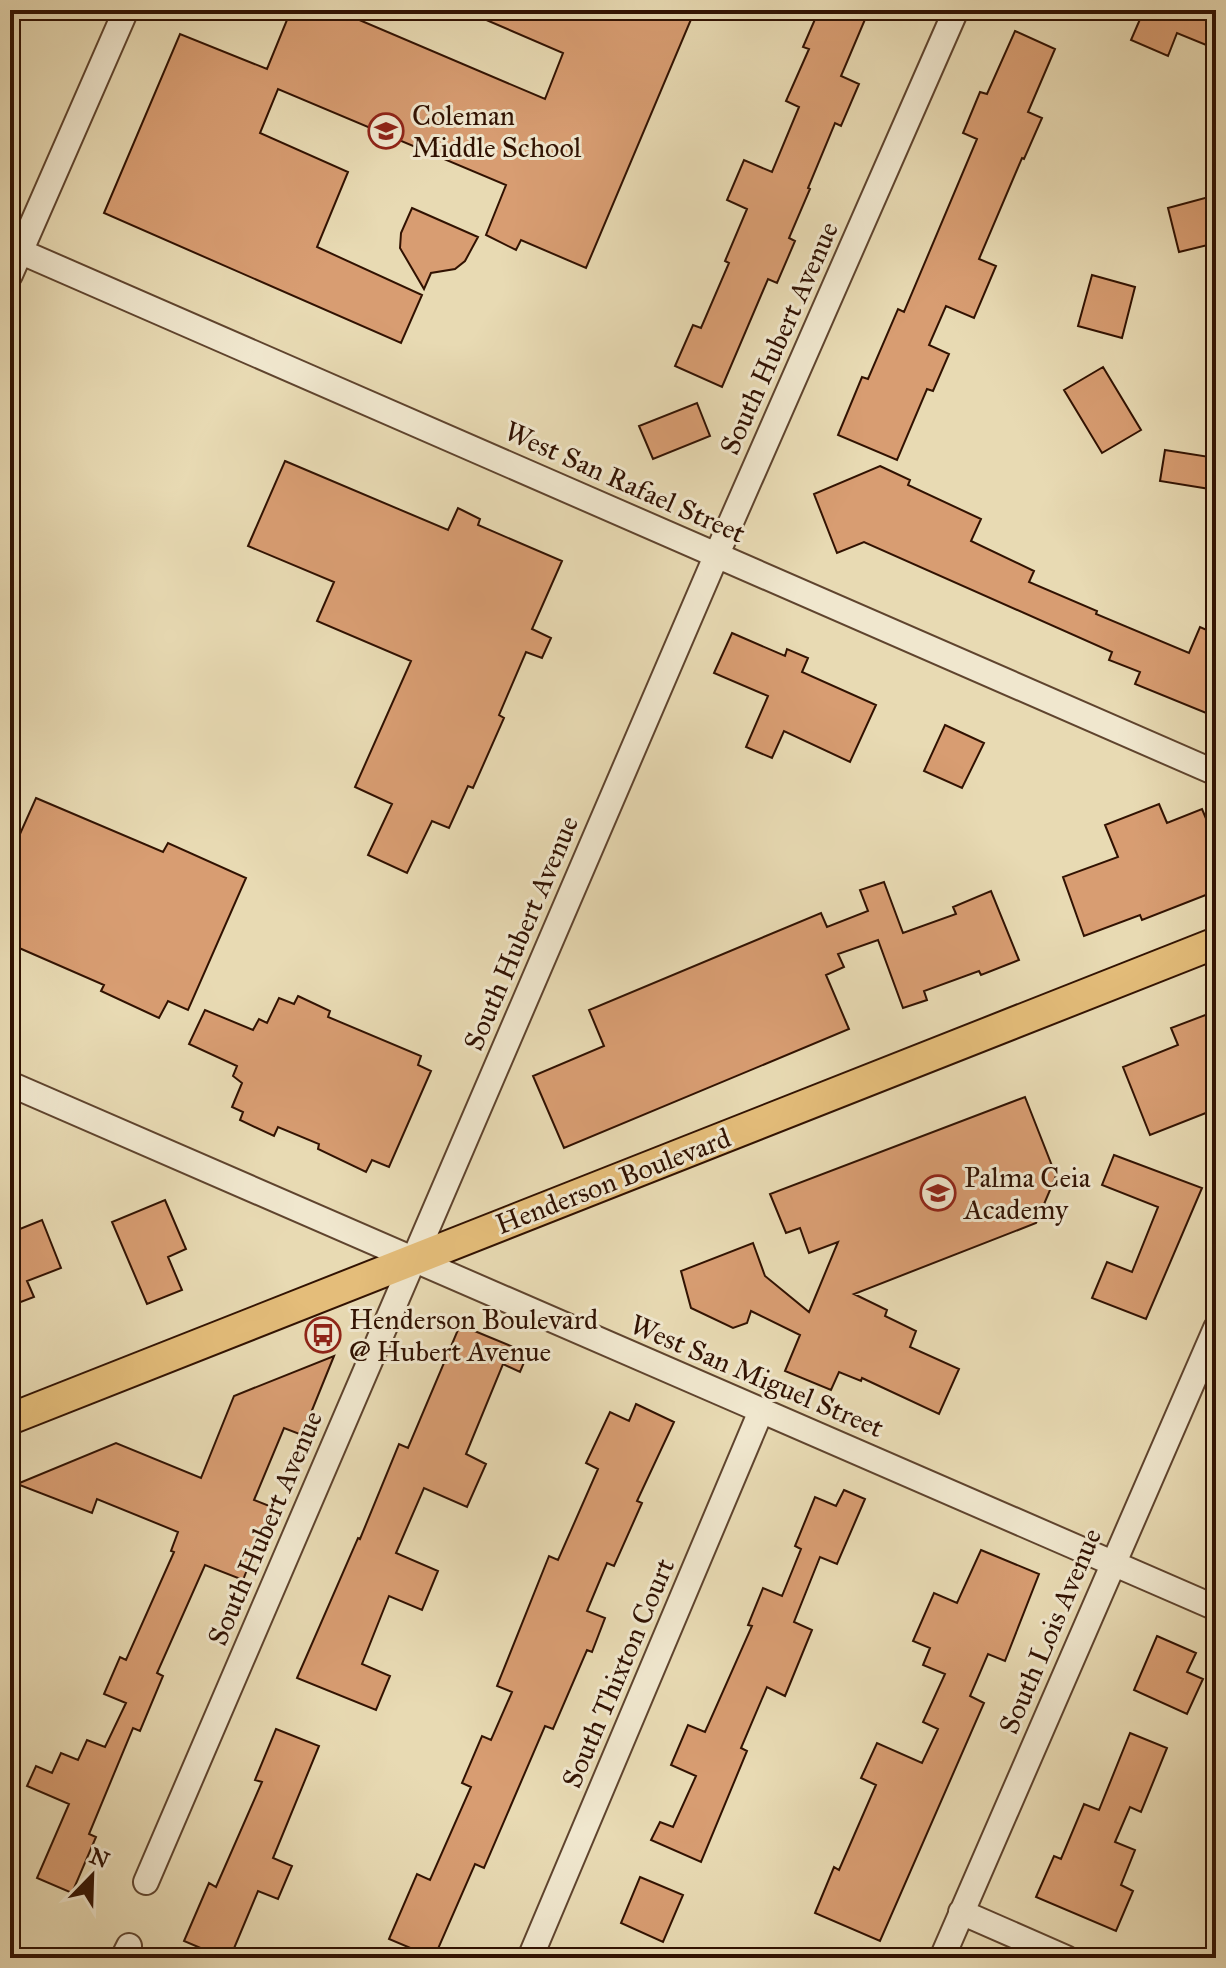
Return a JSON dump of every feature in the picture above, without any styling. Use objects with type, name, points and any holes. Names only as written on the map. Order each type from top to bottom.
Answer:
[{"type":"main road","name":"Henderson Boulevard","points":[[10,1419],[1216,943]]},
{"type":"street","points":[[10,275],[15,249],[126,10]]},
{"type":"street","name":"South Hubert Avenue","points":[[146,1882],[717,554],[956,10]]},
{"type":"street","name":"West San Rafael Street","points":[[15,249],[1216,773]]},
{"type":"street","name":"West San Miguel Street","points":[[10,1084],[1216,1608]]},
{"type":"street","name":"South Lois Avenue","points":[[942,1958],[1216,1328]]},
{"type":"street","name":"South Thixton Court","points":[[530,1958],[761,1411]]},
{"type":"street","points":[[961,1912],[1066,1958]]},
{"type":"building","points":[[291,10],[336,10],[545,99],[563,53],[463,10],[695,10],[586,268],[521,240],[516,250],[486,235],[506,185],[278,89],[260,133],[348,172],[317,247],[422,295],[401,343],[104,213],[180,34],[267,69]]},
{"type":"building","points":[[819,10],[869,10],[841,76],[859,84],[841,126],[835,123],[808,188],[789,238],[795,241],[777,283],[768,279],[722,387],[675,366],[693,325],[701,328],[729,263],[725,261],[747,209],[727,200],[744,160],[772,172],[799,107],[786,101],[809,49],[803,47]]},
{"type":"building","points":[[1144,10],[1216,10],[1216,49],[1177,33],[1168,56],[1131,40]]},
{"type":"building","points":[[1015,31],[1055,49],[1028,112],[1042,118],[979,259],[996,266],[974,318],[946,306],[929,345],[949,354],[933,391],[927,389],[897,460],[838,435],[862,377],[868,379],[898,309],[904,312],[977,139],[963,133],[980,92],[987,94]]},
{"type":"building","points":[[1216,195],[1216,243],[1179,252],[1168,208]]},
{"type":"building","points":[[412,208],[478,237],[465,261],[455,269],[431,273],[424,289],[400,248],[401,233]]},
{"type":"building","points":[[1092,275],[1135,287],[1122,338],[1078,326]]},
{"type":"building","points":[[1103,367],[1141,430],[1102,453],[1064,390]]},
{"type":"building","points":[[697,403],[710,436],[653,459],[639,426]]},
{"type":"building","points":[[1165,450],[1216,458],[1216,490],[1160,481]]},
{"type":"building","points":[[285,461],[448,530],[458,508],[480,519],[478,525],[562,561],[532,629],[551,638],[542,658],[526,652],[499,715],[504,718],[473,788],[468,786],[449,828],[432,821],[407,873],[368,855],[392,804],[355,787],[411,661],[317,621],[334,582],[248,546]]},
{"type":"building","points":[[880,466],[910,480],[908,485],[981,519],[971,541],[1034,571],[1029,582],[1189,653],[1200,627],[1216,634],[1216,717],[1135,684],[1140,672],[1109,660],[1112,652],[864,542],[837,553],[814,494]]},
{"type":"building","points":[[732,633],[785,656],[787,649],[808,658],[802,672],[876,705],[850,762],[784,731],[772,758],[746,747],[768,696],[714,673]]},
{"type":"building","points":[[945,725],[984,743],[962,788],[924,771]]},
{"type":"building","points":[[36,798],[163,852],[168,843],[246,878],[188,1010],[168,1001],[159,1018],[101,991],[104,985],[10,944],[10,841],[16,843]]},
{"type":"building","points":[[1159,804],[1167,823],[1202,809],[1210,828],[1216,826],[1216,891],[1142,920],[1140,915],[1084,936],[1063,877],[1118,857],[1105,825]]},
{"type":"building","points":[[884,882],[903,933],[956,914],[953,907],[991,891],[1019,960],[981,975],[979,971],[924,991],[927,1000],[903,1008],[878,940],[838,954],[844,967],[826,975],[849,1029],[564,1148],[533,1076],[604,1046],[589,1010],[821,913],[827,927],[868,911],[860,890]]},
{"type":"building","points":[[298,996],[330,1011],[328,1017],[421,1056],[418,1065],[431,1071],[389,1167],[372,1160],[366,1172],[318,1149],[319,1144],[278,1127],[274,1136],[240,1120],[243,1112],[232,1107],[242,1083],[233,1076],[237,1066],[189,1044],[205,1010],[253,1030],[259,1019],[267,1023],[279,998],[294,1004]]},
{"type":"building","points":[[1216,1011],[1216,1109],[1150,1135],[1123,1067],[1178,1045],[1171,1028]]},
{"type":"building","points":[[1025,1097],[1056,1176],[1036,1223],[854,1294],[887,1310],[885,1316],[916,1331],[910,1347],[959,1369],[939,1414],[862,1378],[861,1381],[839,1372],[831,1390],[785,1371],[800,1335],[751,1311],[747,1323],[733,1328],[691,1308],[681,1271],[753,1243],[765,1276],[809,1312],[838,1242],[809,1253],[800,1228],[786,1233],[770,1194]]},
{"type":"building","points":[[1114,1155],[1202,1188],[1146,1319],[1092,1298],[1107,1262],[1132,1272],[1158,1207],[1102,1185]]},
{"type":"building","points":[[165,1200],[186,1249],[168,1257],[182,1290],[147,1304],[112,1222]]},
{"type":"building","points":[[42,1220],[61,1268],[27,1281],[34,1297],[10,1306],[10,1233]]},
{"type":"building","points":[[460,1325],[528,1353],[520,1372],[503,1364],[466,1454],[486,1464],[467,1507],[424,1488],[396,1553],[438,1571],[422,1610],[389,1596],[362,1664],[390,1676],[376,1710],[297,1678],[399,1444],[408,1448]]},
{"type":"building","points":[[334,1356],[302,1435],[284,1428],[254,1500],[272,1507],[243,1580],[205,1565],[157,1673],[163,1676],[140,1731],[133,1728],[89,1834],[96,1837],[72,1893],[37,1878],[69,1804],[27,1786],[36,1766],[52,1773],[61,1753],[78,1760],[87,1740],[105,1747],[126,1703],[104,1694],[120,1657],[126,1660],[174,1552],[171,1551],[178,1532],[97,1499],[92,1513],[17,1484],[116,1443],[201,1478],[234,1396]]},
{"type":"building","points":[[636,1404],[674,1422],[637,1501],[642,1503],[614,1566],[607,1563],[587,1611],[605,1618],[592,1652],[587,1650],[553,1729],[545,1726],[484,1868],[475,1864],[434,1958],[389,1939],[417,1874],[430,1880],[471,1787],[462,1783],[482,1736],[491,1740],[512,1692],[497,1686],[549,1556],[558,1560],[598,1469],[586,1463],[610,1412],[629,1421]]},
{"type":"building","points":[[844,1490],[865,1499],[837,1564],[820,1557],[794,1622],[812,1630],[785,1696],[767,1687],[741,1748],[747,1751],[701,1862],[651,1840],[660,1822],[673,1827],[696,1776],[671,1765],[688,1725],[705,1732],[752,1626],[748,1625],[763,1588],[782,1596],[801,1549],[795,1546],[815,1497],[836,1506]]},
{"type":"building","points":[[981,1550],[1039,1574],[1005,1661],[988,1654],[970,1696],[984,1703],[880,1941],[815,1913],[834,1867],[839,1870],[876,1785],[861,1778],[877,1743],[922,1763],[938,1729],[923,1722],[945,1674],[923,1665],[930,1648],[913,1641],[934,1593],[957,1603]]},
{"type":"building","points":[[1157,1636],[1196,1653],[1187,1672],[1203,1679],[1187,1714],[1134,1690]]},
{"type":"building","points":[[276,1729],[319,1746],[273,1858],[292,1866],[278,1899],[258,1891],[230,1958],[224,1958],[184,1941],[209,1883],[216,1887],[262,1782],[255,1780]]},
{"type":"building","points":[[1130,1733],[1167,1748],[1141,1812],[1130,1807],[1115,1842],[1135,1850],[1121,1885],[1133,1891],[1116,1931],[1036,1897],[1054,1856],[1061,1859],[1084,1804],[1099,1810]]},
{"type":"building","points":[[640,1877],[683,1895],[663,1942],[621,1923]]},
{"type":"place","name":"Coleman Middle School","points":[[386,131]]},
{"type":"place","name":"Palma Ceia Academy","points":[[938,1193]]},
{"type":"place","name":"Henderson Boulevard @ Hubert Avenue","points":[[323,1335]]}]
